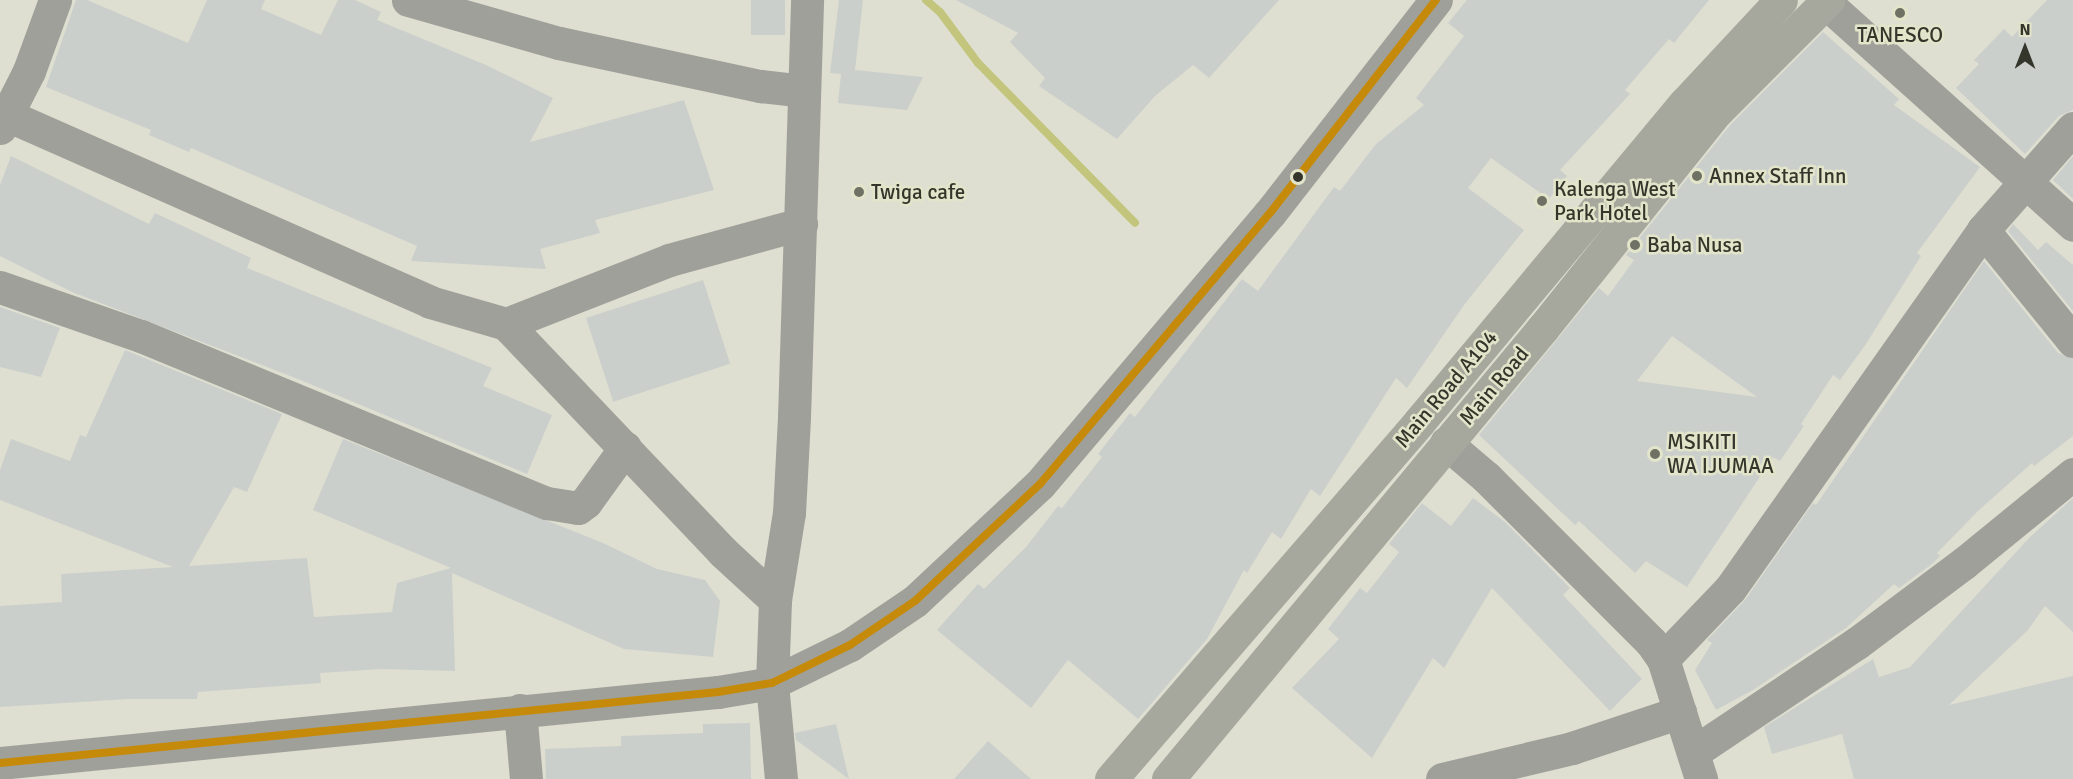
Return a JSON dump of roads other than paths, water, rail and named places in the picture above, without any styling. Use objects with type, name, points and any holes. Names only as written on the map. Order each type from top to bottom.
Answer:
[{"type":"highway","name":"Main Road A104","points":[[1111,779],[1419,422],[1684,104],[1781,0]]},
{"type":"highway","name":"Main Road","points":[[1168,779],[1717,111],[1827,1]]},
{"type":"street","points":[[55,0],[3,118],[463,315],[506,324],[669,260],[801,224]]},
{"type":"street","points":[[408,0],[559,43],[760,86],[804,91]]},
{"type":"street","points":[[781,779],[772,683],[775,600],[789,513],[801,224],[807,0]]},
{"type":"street","points":[[1827,1],[2073,225]]},
{"type":"street","points":[[0,764],[97,766],[520,710],[718,692],[772,683],[888,622],[1040,484],[1270,213],[1422,4]]},
{"type":"street","points":[[1663,659],[1698,627],[1730,589],[1983,230],[2024,180],[2073,128]]},
{"type":"street","points":[[1983,230],[2073,341]]},
{"type":"street","points":[[0,287],[141,336],[547,503],[578,508],[586,502],[625,448]]},
{"type":"street","points":[[506,324],[775,600]]},
{"type":"street","points":[[1446,443],[1592,582],[1663,659],[1697,766],[1857,642],[1964,563],[2073,474]]},
{"type":"street","points":[[520,710],[526,779]]},
{"type":"street","points":[[1442,779],[1572,748],[1680,712]]},
{"type":"waterway","points":[[926,0],[940,12],[978,63],[1135,223]]},
{"type":"place","name":"TANESCO","points":[[1900,13]]},
{"type":"place","name":"Annex Staff Inn","points":[[1697,176]]},
{"type":"place","name":"Twiga cafe","points":[[859,192]]},
{"type":"place","name":"Kalenga West Park Hotel","points":[[1542,201]]},
{"type":"place","name":"Baba Nusa","points":[[1635,245]]},
{"type":"place","name":"MSIKITI WA IJUMAA","points":[[1655,454]]}]
